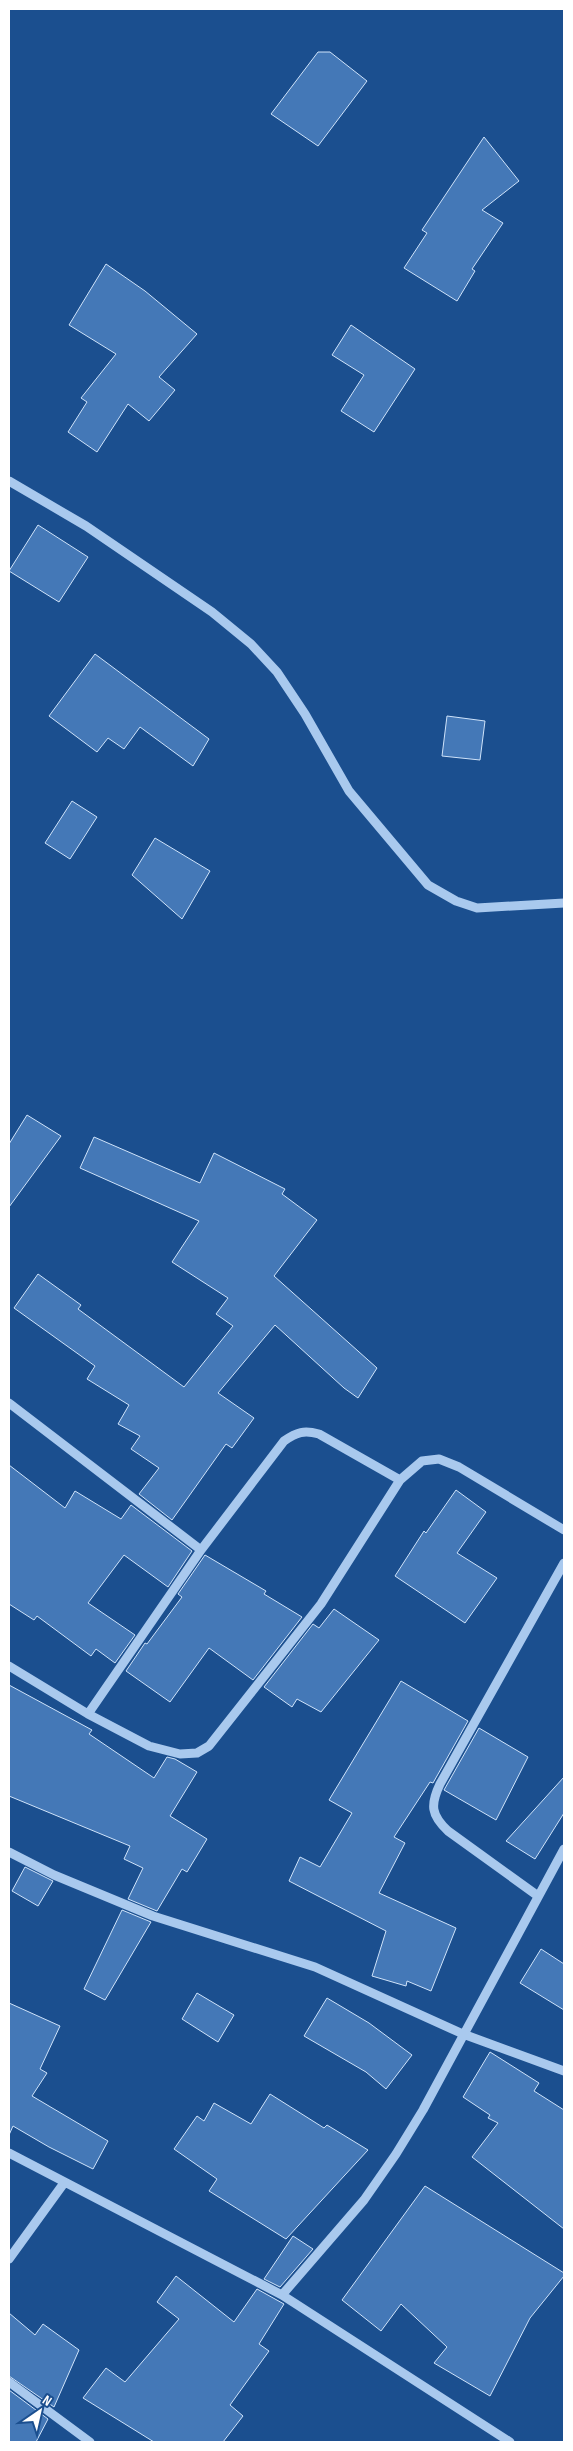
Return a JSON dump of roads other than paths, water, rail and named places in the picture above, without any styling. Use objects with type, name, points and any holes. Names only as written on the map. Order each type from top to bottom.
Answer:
[{"type":"street","points":[[9,481],[86,526],[212,612],[251,644],[277,672],[305,714],[349,791],[428,885],[456,901],[477,908],[564,903]]},
{"type":"street","points":[[9,1403],[200,1550]]},
{"type":"street","points":[[88,1714],[200,1550],[284,1441],[295,1433],[307,1431],[320,1434],[400,1480]]},
{"type":"street","points":[[9,1666],[88,1714],[149,1746],[180,1754],[197,1753],[209,1746],[321,1604],[400,1480],[422,1461],[439,1459],[459,1467],[564,1530]]},
{"type":"street","points":[[538,1896],[448,1832],[437,1821],[433,1808],[435,1795],[440,1784],[564,1564]]},
{"type":"street","points":[[282,2296],[364,2200],[423,2110],[564,1849]]},
{"type":"street","points":[[9,1852],[54,1875],[153,1916],[316,1967],[463,2034],[564,2071]]},
{"type":"street","points":[[9,2153],[282,2296],[510,2442]]},
{"type":"street","points":[[9,2259],[64,2183]]},
{"type":"street","points":[[9,2382],[90,2442]]}]
